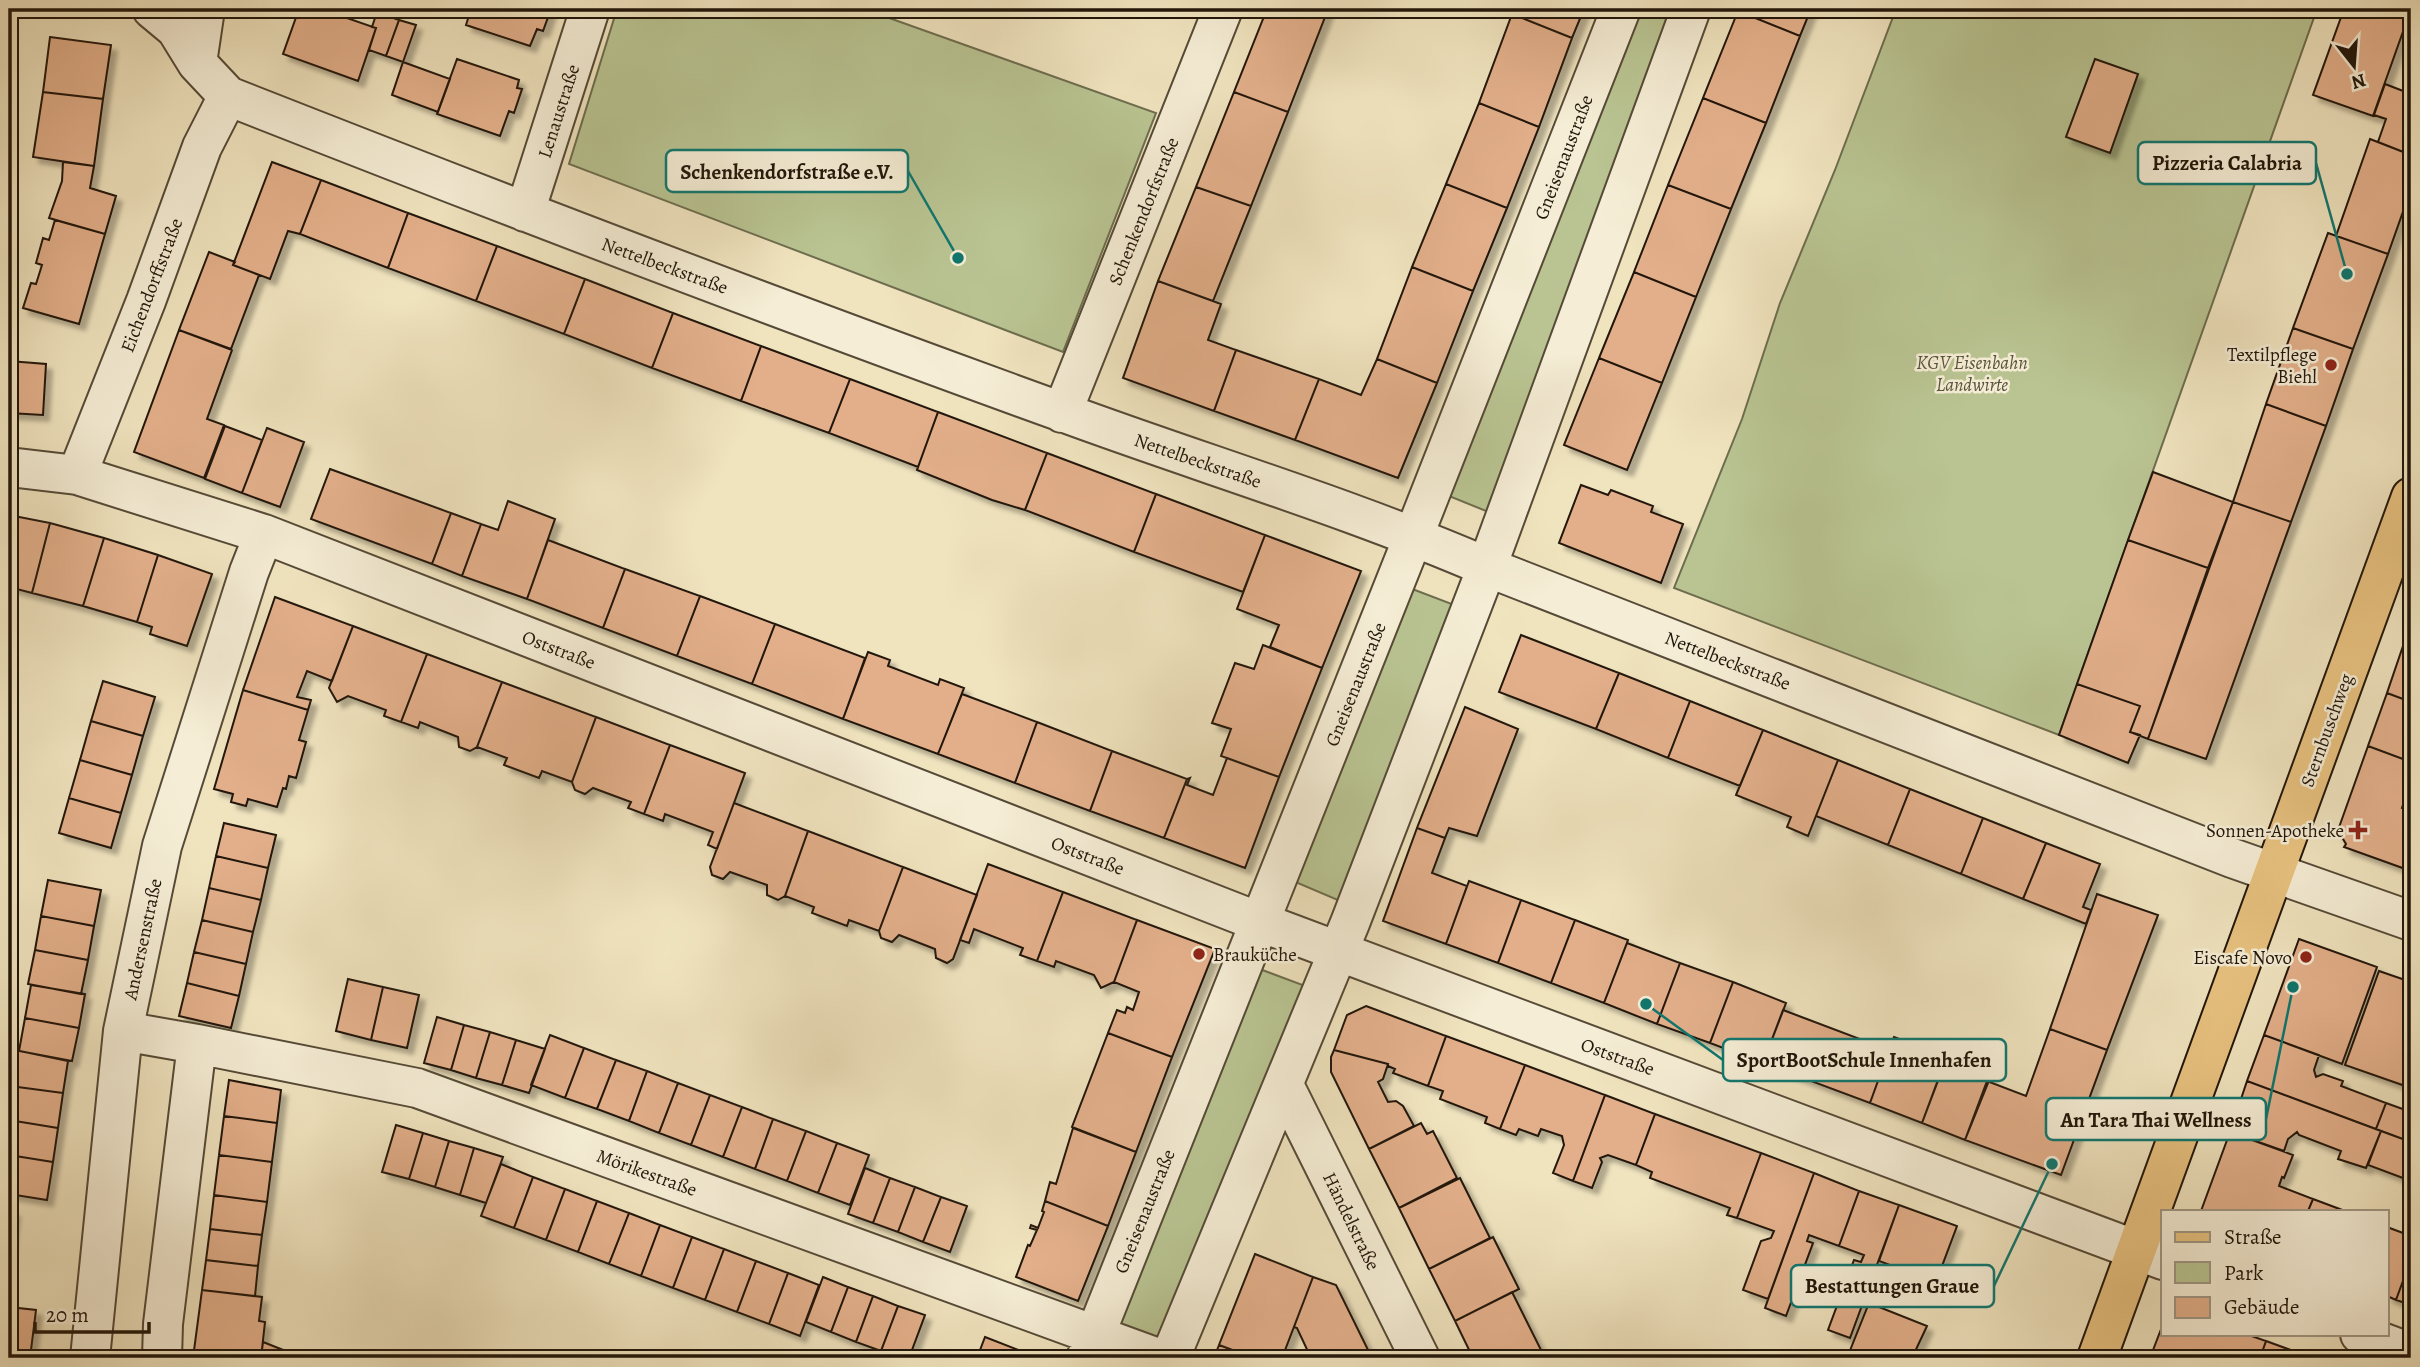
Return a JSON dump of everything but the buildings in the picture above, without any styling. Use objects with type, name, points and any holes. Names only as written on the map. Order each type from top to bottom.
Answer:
[{"type":"main road","name":"Sternbuschweg","points":[[2164,1210],[2274,873],[2408,515]]},
{"type":"main road","name":"Sternbuschweg","points":[[2097,1358],[2149,1255],[2161,1218]]},
{"type":"street","name":"Nettelbeckstraße","points":[[152,9],[176,29],[197,62],[228,96],[525,212],[1062,412],[1414,536],[1487,567],[2274,873],[2411,921]]},
{"type":"street","points":[[197,62],[205,9]]},
{"type":"street","name":"Lenaustraße","points":[[525,212],[590,9]]},
{"type":"street","name":"Schenkendorfstraße","points":[[1062,412],[1223,9]]},
{"type":"street","name":"Gneisenaustraße","points":[[1091,1346],[1621,9]]},
{"type":"street","points":[[1170,1358],[1339,951],[1487,567],[1691,9]]},
{"type":"street","name":"Eichendorffstraße","points":[[77,475],[146,301],[202,147],[228,96]]},
{"type":"street","name":"Oststraße","points":[[9,467],[77,475],[264,534],[1260,921],[2149,1255]]},
{"type":"street","name":"Andersenstraße","points":[[90,1358],[122,1031],[162,846],[264,534]]},
{"type":"street","name":"Mörikestraße","points":[[122,1031],[417,1088],[1091,1346],[1158,1358]]},
{"type":"street","points":[[162,1358],[163,1324],[197,1044]]},
{"type":"street","name":"Händelstraße","points":[[1284,1085],[1420,1358]]},
{"type":"street","points":[[2365,1336],[2411,1353]]},
{"type":"green space","points":[[617,9],[864,9],[1156,113],[1063,352],[569,164]]},
{"type":"green space","points":[[1636,9],[1677,9],[1491,513],[1444,494]]},
{"type":"green space","name":"KGV Eisenbahn Landwirte","points":[[1896,9],[2317,9],[2059,735],[1674,588],[1742,419],[1780,303],[1835,170]]},
{"type":"green space","points":[[1407,587],[1457,606],[1340,901],[1293,881]]},
{"type":"green space","points":[[1257,968],[1308,987],[1159,1341],[1118,1324]]},
{"type":"place","name":"Schenkendorfstraße e.V.","points":[[958,258]]},
{"type":"place","name":"Pizzeria Calabria","points":[[2347,274]]},
{"type":"place","name":"Textilpflege Biehl","points":[[2331,365]]},
{"type":"place","name":"Sonnen-Apotheke","points":[[2358,830]]},
{"type":"place","name":"Brauküche","points":[[1199,954]]},
{"type":"place","name":"Eiscafe Novo","points":[[2306,957]]},
{"type":"place","name":"An Tara Thai Wellness","points":[[2293,987]]},
{"type":"place","name":"SportBootSchule Innenhafen","points":[[1646,1004]]},
{"type":"place","name":"Bestattungen Graue","points":[[2052,1164]]}]
